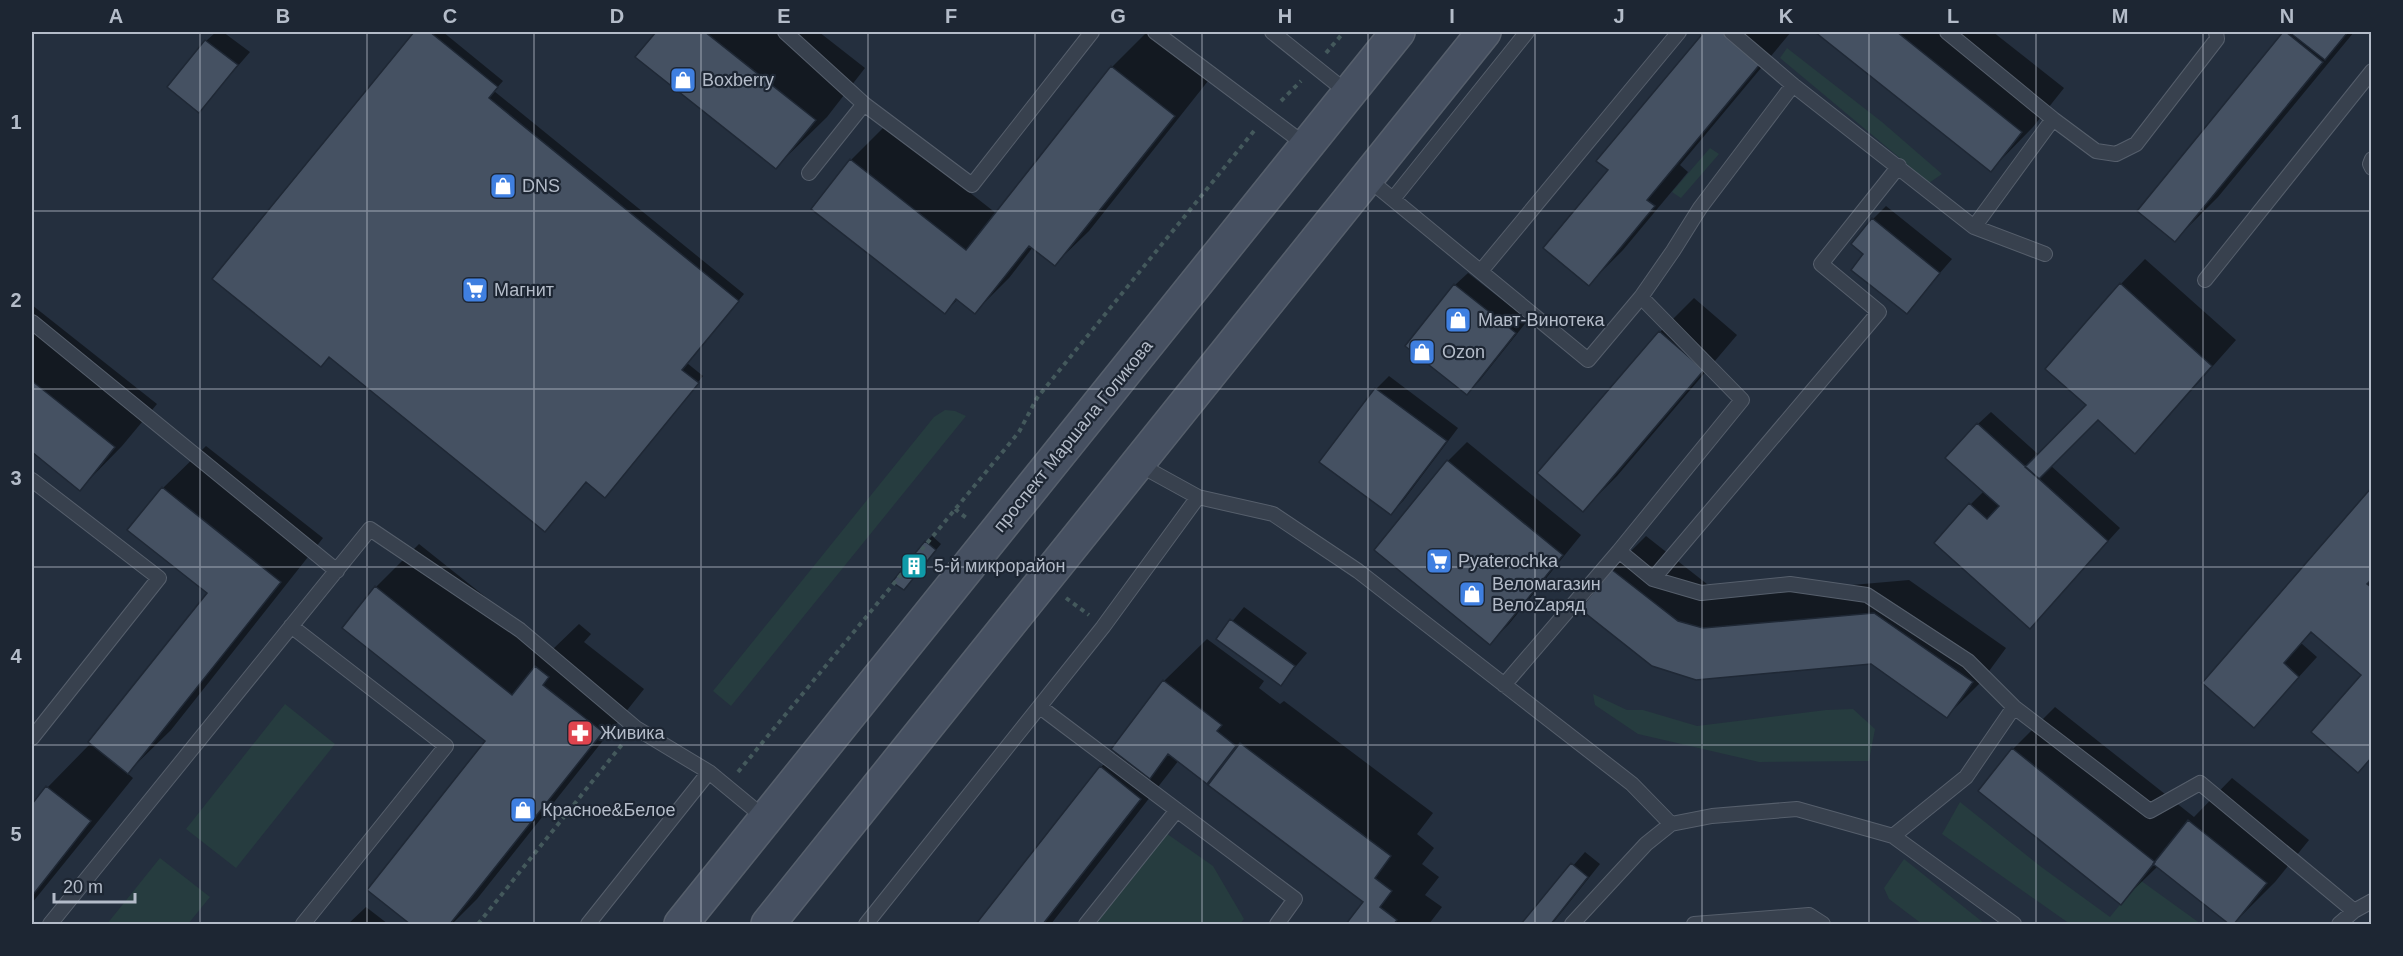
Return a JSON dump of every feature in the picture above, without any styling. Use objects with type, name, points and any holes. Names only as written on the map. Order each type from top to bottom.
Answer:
[{"type":"main road","name":"проспект Маршала Голикова","points":[[681,924],[1398,32]]},
{"type":"main road","points":[[768,924],[1484,32]]},
{"type":"lane","points":[[785,32],[864,104],[972,185],[1092,32]]},
{"type":"lane","points":[[1155,32],[1307,146]]},
{"type":"lane","points":[[1272,32],[1348,93]]},
{"type":"lane","points":[[1393,199],[1527,32]]},
{"type":"lane","points":[[1481,271],[1679,32]]},
{"type":"lane","points":[[1731,32],[1793,85],[1974,227],[2045,254]]},
{"type":"lane","points":[[1947,32],[2053,119],[2096,151],[2116,154],[2136,144],[2217,39],[2216,32]]},
{"type":"lane","points":[[2205,280],[2372,71]]},
{"type":"lane","points":[[1367,178],[1588,360],[1641,297],[1673,252],[1700,208],[1793,85]]},
{"type":"lane","points":[[809,173],[864,104]]},
{"type":"lane","points":[[1974,227],[2053,119]]},
{"type":"lane","points":[[2372,159],[2370,164],[2372,168]]},
{"type":"lane","points":[[1653,579],[1879,312],[1821,264],[1899,166]]},
{"type":"lane","points":[[1503,686],[1619,551],[1742,400],[1641,297]]},
{"type":"lane","points":[[32,322],[337,571]]},
{"type":"lane","points":[[1137,464],[1198,497],[1273,514],[1358,571],[1503,686],[1632,784],[1671,824]]},
{"type":"lane","points":[[32,480],[159,578],[32,738]]},
{"type":"lane","points":[[866,924],[1110,619],[1198,497]]},
{"type":"lane","points":[[50,924],[370,529],[520,630],[636,728],[709,772],[766,819]]},
{"type":"lane","points":[[1619,551],[1653,579],[1701,593],[1790,584],[1867,595],[1968,661],[2014,707],[2150,812],[2200,783],[2354,911]]},
{"type":"lane","points":[[291,627],[446,746],[303,924]]},
{"type":"lane","points":[[1040,707],[1295,899],[1277,924]]},
{"type":"lane","points":[[1893,836],[1966,777],[2014,707]]},
{"type":"lane","points":[[588,924],[709,772]]},
{"type":"lane","points":[[1572,924],[1646,844],[1671,824],[1712,816],[1797,809],[1893,836],[2014,924]]},
{"type":"lane","points":[[1086,924],[1177,810]]},
{"type":"lane","points":[[2339,924],[2354,911],[2372,901]]},
{"type":"lane","points":[[1694,924],[1809,915],[1823,924]]},
{"type":"path","points":[[726,787],[1019,432],[1037,398],[1266,116]]},
{"type":"path","points":[[478,924],[636,728]]},
{"type":"green space","points":[[1787,48],[1882,122],[1942,174],[1926,185],[1907,164],[1780,58]]},
{"type":"green space","points":[[1710,148],[1719,154],[1681,198],[1672,192]]},
{"type":"green space","points":[[945,410],[966,416],[731,706],[713,691],[934,417]]},
{"type":"green space","points":[[1593,694],[1627,710],[1643,710],[1697,726],[1826,710],[1853,709],[1875,729],[1869,761],[1759,762],[1638,734],[1595,705]]},
{"type":"green space","points":[[285,704],[335,744],[236,868],[186,829]]},
{"type":"green space","points":[[1960,802],[2040,866],[2110,917],[2140,880],[2201,924],[2070,924],[1942,834]]},
{"type":"green space","points":[[1163,831],[1213,866],[1244,919],[1240,924],[1087,924]]},
{"type":"green space","points":[[160,858],[210,897],[188,924],[107,924]]},
{"type":"green space","points":[[1904,859],[1985,924],[1922,924],[1889,899],[1884,888]]},
{"type":"building","name":"Магнит","points":[[414,32],[430,32],[498,87],[489,98],[739,301],[682,370],[699,383],[605,498],[586,482],[545,532],[329,357],[321,367],[212,279]]},
{"type":"building","points":[[656,32],[705,32],[816,120],[776,169],[635,57]]},
{"type":"building","points":[[1704,32],[1723,32],[1761,63],[1647,200],[1655,206],[1589,286],[1543,248],[1608,170],[1596,161]]},
{"type":"building","points":[[1815,32],[1897,32],[2022,132],[1991,172]]},
{"type":"building","points":[[2283,32],[2323,62],[2175,242],[2137,211]]},
{"type":"building","points":[[2289,32],[2348,32],[2325,60]]},
{"type":"building","points":[[205,40],[238,65],[199,113],[167,87]]},
{"type":"building","points":[[1111,66],[1175,116],[1055,266],[1029,246],[975,314],[956,299],[945,314],[811,209],[850,159],[966,250]]},
{"type":"building","points":[[1872,218],[1940,273],[1907,314],[1851,270],[1863,254],[1851,244]]},
{"type":"building","points":[[2120,283],[2212,366],[2135,454],[2098,420],[2039,479],[2025,467],[2086,405],[2045,369]]},
{"type":"building","points":[[1454,284],[1516,333],[1467,395],[1405,346]]},
{"type":"building","points":[[1659,331],[1704,370],[1583,512],[1537,473]]},
{"type":"building","points":[[32,381],[115,447],[80,491],[32,452]]},
{"type":"building","points":[[1375,388],[1447,441],[1391,515],[1319,462]]},
{"type":"building","points":[[1977,423],[2108,541],[2030,629],[1934,543],[1969,503],[1987,519],[1999,506],[1945,458]]},
{"type":"building","points":[[1447,460],[1563,555],[1490,645],[1374,550]]},
{"type":"building","points":[[162,487],[281,582],[128,774],[88,742],[207,593],[127,530]]},
{"type":"building","points":[[2372,487],[2372,579],[2367,584],[2372,588],[2372,757],[2358,773],[2311,732],[2361,675],[2311,632],[2284,663],[2299,677],[2254,728],[2202,683]]},
{"type":"building","name":"5-й микрорайон","points":[[925,541],[936,550],[904,590],[892,582]]},
{"type":"building","points":[[1611,569],[1678,621],[1703,628],[1874,613],[1973,682],[1947,718],[1871,664],[1696,680],[1652,666],[1580,609]]},
{"type":"building","points":[[375,586],[512,695],[535,666],[549,677],[543,685],[603,732],[450,924],[410,924],[367,890],[485,741],[342,628]]},
{"type":"building","points":[[1230,619],[1295,666],[1281,686],[1216,639]]},
{"type":"building","points":[[1163,680],[1222,725],[1217,731],[1236,746],[1207,784],[1168,754],[1150,779],[1111,749]]},
{"type":"building","points":[[1240,743],[1391,856],[1375,878],[1392,891],[1380,907],[1397,920],[1394,924],[1346,924],[1363,902],[1208,785]]},
{"type":"building","points":[[2012,748],[2155,862],[2121,905],[1978,791]]},
{"type":"building","points":[[1100,766],[1141,799],[1043,924],[976,924]]},
{"type":"building","points":[[46,786],[91,821],[32,896],[32,804]]},
{"type":"building","points":[[2188,820],[2267,883],[2234,924],[2229,924],[2153,864]]},
{"type":"building","points":[[1571,863],[1588,877],[1551,924],[1521,924]]},
{"type":"place","name":"Boxberry","points":[[683,80]]},
{"type":"place","name":"DNS","points":[[503,186]]},
{"type":"place","name":"Магнит","points":[[475,290]]},
{"type":"place","name":"Мавт-Винотека","points":[[1458,320]]},
{"type":"place","name":"Ozon","points":[[1422,352]]},
{"type":"place","name":"Pyaterochka","points":[[1439,561]]},
{"type":"place","name":"5-й микрорайон","points":[[914,566]]},
{"type":"place","name":"Веломагазин ВелоZаряд","points":[[1472,594]]},
{"type":"place","name":"Живика","points":[[580,733]]},
{"type":"place","name":"Красное&Белое","points":[[523,810]]}]
